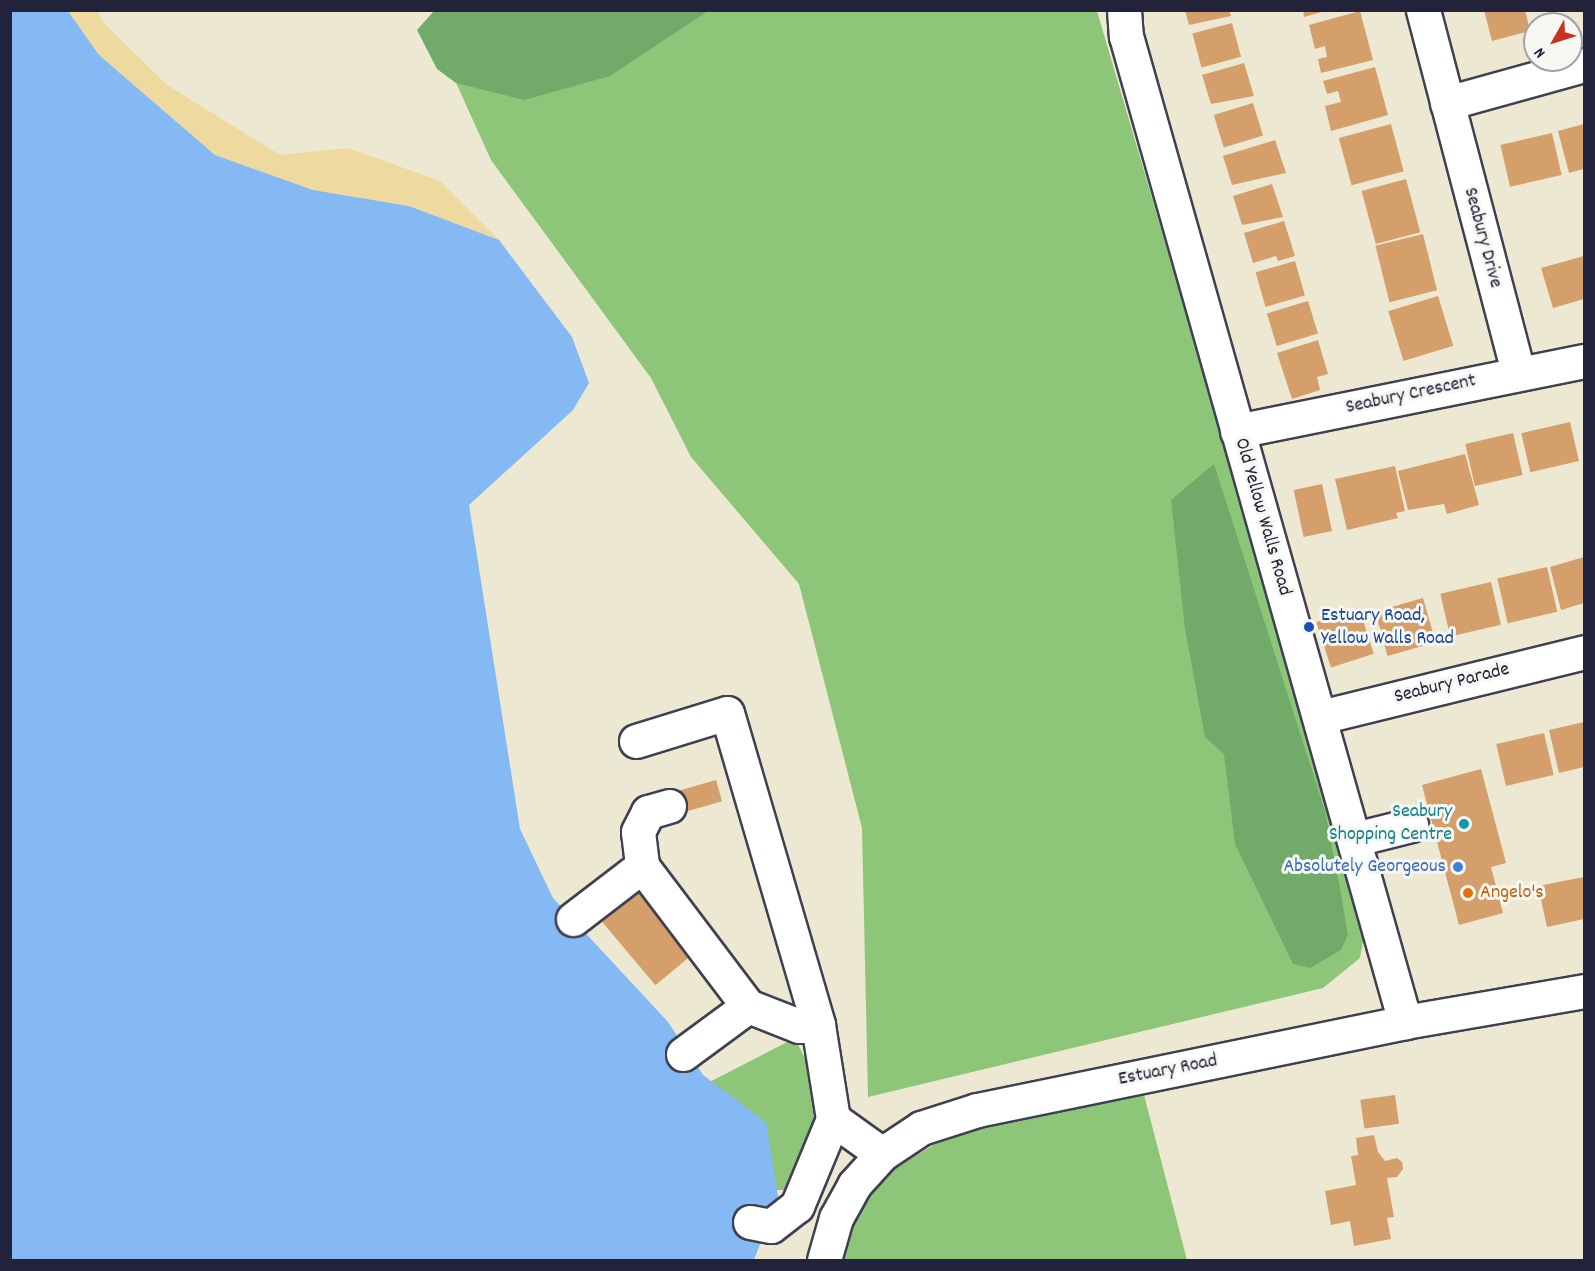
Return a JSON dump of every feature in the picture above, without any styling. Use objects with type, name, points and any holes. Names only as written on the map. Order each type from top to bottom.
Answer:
[{"type":"street","name":"Old Yellow Walls Road","points":[[1124,10],[1126,36],[1405,1022]]},
{"type":"street","name":"Seabury Drive","points":[[1423,10],[1518,373]]},
{"type":"street","points":[[1447,103],[1584,65]]},
{"type":"street","name":"Seabury Crescent","points":[[1238,430],[1584,361]]},
{"type":"street","name":"Seabury Parade","points":[[1320,717],[1584,652]]},
{"type":"street","points":[[636,741],[727,713],[818,1025],[833,1119],[797,1206],[771,1227],[750,1222]]},
{"type":"street","points":[[669,806],[648,812],[638,832],[642,866],[748,1006],[799,1026],[818,1025]]},
{"type":"street","points":[[1355,839],[1411,825]]},
{"type":"street","points":[[573,919],[642,866]]},
{"type":"street","name":"Estuary Road","points":[[824,1260],[836,1218],[854,1185],[882,1154],[921,1128],[977,1110],[1405,1022],[1584,991]]},
{"type":"street","points":[[683,1054],[748,1006]]},
{"type":"street","points":[[833,1119],[882,1154]]},
{"type":"green space","points":[[451,10],[1097,11],[1366,925],[1360,958],[1323,988],[868,1097],[862,828],[799,584],[691,457],[651,378],[491,160],[428,21]]},
{"type":"green space","points":[[434,11],[708,11],[610,76],[524,100],[456,83],[437,69],[417,30]]},
{"type":"green space","points":[[1214,464],[1325,811],[1341,894],[1348,935],[1341,950],[1310,968],[1293,964],[1235,844],[1224,754],[1205,737],[1185,629],[1171,500]]},
{"type":"green space","points":[[795,1038],[807,1063],[817,1114],[790,1190],[777,1190],[696,1089]]},
{"type":"green space","points":[[1144,1095],[1187,1260],[834,1260],[856,1212],[897,1167],[940,1141],[1007,1119]]},
{"type":"sand","points":[[68,11],[97,11],[104,23],[167,85],[280,155],[348,148],[440,181],[499,240],[409,206],[313,190],[215,155],[99,55]]},
{"type":"water","points":[[10,11],[68,11],[99,55],[215,155],[313,190],[409,206],[499,240],[572,337],[589,383],[573,410],[469,505],[520,829],[553,898],[668,1022],[703,1075],[766,1122],[778,1196],[754,1260],[11,1260]]},
{"type":"building","points":[[1185,10],[1229,10],[1231,16],[1189,25]]},
{"type":"building","points":[[1303,10],[1324,10],[1325,11],[1304,17]]},
{"type":"building","points":[[1484,10],[1525,10],[1523,12],[1523,33],[1492,41]]},
{"type":"building","points":[[1360,11],[1373,60],[1321,73],[1318,59],[1327,57],[1325,46],[1315,49],[1309,25]]},
{"type":"building","points":[[1232,23],[1241,57],[1201,67],[1192,34]]},
{"type":"building","points":[[1244,63],[1254,96],[1211,104],[1202,75]]},
{"type":"building","points":[[1375,67],[1388,115],[1331,131],[1325,106],[1341,102],[1338,91],[1327,94],[1323,81]]},
{"type":"building","points":[[1253,103],[1263,136],[1224,148],[1214,115]]},
{"type":"building","points":[[1391,124],[1404,171],[1352,185],[1339,138]]},
{"type":"building","points":[[1584,124],[1584,169],[1569,173],[1558,131]]},
{"type":"building","points":[[1552,133],[1562,175],[1510,187],[1500,145]]},
{"type":"building","points":[[1275,140],[1286,173],[1232,185],[1223,156]]},
{"type":"building","points":[[1406,179],[1420,232],[1376,244],[1362,191]]},
{"type":"building","points":[[1272,184],[1283,217],[1242,225],[1233,196]]},
{"type":"building","points":[[1284,221],[1295,256],[1278,261],[1276,256],[1253,263],[1244,233]]},
{"type":"building","points":[[1423,234],[1437,290],[1389,302],[1375,246]]},
{"type":"building","points":[[1584,256],[1584,299],[1553,308],[1541,268]]},
{"type":"building","points":[[1295,261],[1305,296],[1266,307],[1256,272]]},
{"type":"building","points":[[1438,296],[1453,346],[1403,361],[1388,311]]},
{"type":"building","points":[[1308,301],[1318,334],[1277,346],[1267,314]]},
{"type":"building","points":[[1318,340],[1328,374],[1317,377],[1320,390],[1292,399],[1277,353]]},
{"type":"building","points":[[1570,422],[1579,461],[1530,472],[1521,433]]},
{"type":"building","points":[[1513,433],[1523,475],[1475,486],[1465,444]]},
{"type":"building","points":[[1465,454],[1479,505],[1447,514],[1444,504],[1408,510],[1398,471]]},
{"type":"building","points":[[1395,466],[1405,511],[1396,513],[1398,518],[1347,530],[1335,479]]},
{"type":"building","points":[[1322,484],[1332,531],[1304,537],[1294,490]]},
{"type":"building","points":[[1584,557],[1584,603],[1561,610],[1550,567]]},
{"type":"building","points":[[1547,567],[1557,612],[1508,623],[1497,578]]},
{"type":"building","points":[[1491,582],[1501,625],[1450,637],[1440,594]]},
{"type":"building","points":[[1423,598],[1436,642],[1388,656],[1375,612]]},
{"type":"building","points":[[1359,608],[1374,654],[1331,668],[1316,622]]},
{"type":"building","points":[[1584,722],[1584,767],[1559,773],[1549,730]]},
{"type":"building","points":[[1544,733],[1554,775],[1506,786],[1496,744]]},
{"type":"building","name":"Seabury Shopping Centre","points":[[1481,769],[1506,863],[1491,867],[1503,913],[1459,925],[1422,785]]},
{"type":"building","points":[[716,780],[722,801],[673,815],[667,794]]},
{"type":"building","points":[[1584,877],[1584,919],[1547,927],[1538,886]]},
{"type":"building","points":[[640,886],[695,952],[655,985],[600,919]]},
{"type":"building","points":[[1395,1095],[1399,1124],[1364,1129],[1360,1100]]},
{"type":"building","points":[[1374,1135],[1378,1152],[1385,1161],[1397,1158],[1402,1162],[1403,1169],[1397,1177],[1387,1178],[1394,1217],[1387,1218],[1391,1239],[1354,1246],[1350,1221],[1331,1225],[1325,1191],[1356,1185],[1351,1156],[1358,1155],[1356,1138]]},
{"type":"place","name":"Estuary Road, Yellow Walls Road","points":[[1309,627]]},
{"type":"place","name":"Seabury Shopping Centre","points":[[1464,824]]},
{"type":"place","name":"Absolutely Georgeous","points":[[1458,867]]},
{"type":"place","name":"Angelo's","points":[[1468,893]]}]
